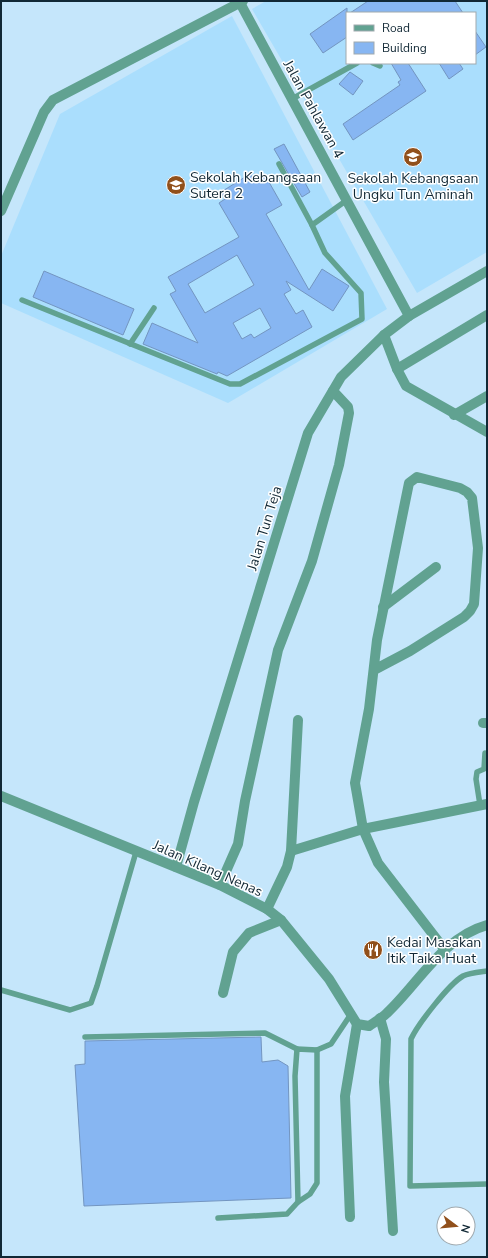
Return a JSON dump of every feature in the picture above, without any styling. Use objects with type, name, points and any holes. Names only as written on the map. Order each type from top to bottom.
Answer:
[{"type":"street","name":"Jalan Pahlawan 4","points":[[241,2],[409,316]]},
{"type":"street","points":[[1,211],[44,112],[53,100],[241,2]]},
{"type":"street","name":"Jalan Tun Teja","points":[[176,867],[194,802],[308,433],[341,377],[384,334],[409,316],[487,271]]},
{"type":"street","points":[[397,369],[487,315]]},
{"type":"street","points":[[384,334],[397,369],[406,386],[487,432]]},
{"type":"street","points":[[220,885],[238,844],[245,801],[278,650],[312,560],[339,465],[349,412],[348,407],[333,391]]},
{"type":"street","points":[[454,414],[487,396]]},
{"type":"street","points":[[374,670],[410,651],[470,611],[475,598],[483,547],[470,494],[460,488],[420,478],[412,479],[406,492],[383,607],[374,670],[369,709],[355,784],[363,829],[378,864],[445,950]]},
{"type":"street","points":[[383,607],[436,567]]},
{"type":"street","points":[[267,909],[287,866],[291,850],[298,720]]},
{"type":"street","name":"Jalan Kilang Nenas","points":[[1,796],[220,885],[267,909],[281,920],[329,979],[357,1024]]},
{"type":"street","points":[[291,850],[363,829],[483,804]]},
{"type":"street","points":[[223,993],[233,952],[249,933],[281,920]]},
{"type":"street","points":[[350,1217],[345,1096],[357,1024],[369,1026],[386,1014],[445,950],[476,928],[487,925]]},
{"type":"street","points":[[380,1018],[386,1039],[384,1082],[393,1231]]},
{"type":"lane","points":[[292,99],[355,64]]},
{"type":"lane","points":[[375,64],[380,66]]},
{"type":"lane","points":[[22,300],[230,384],[240,384],[362,319],[361,293],[325,253],[312,225],[279,164]]},
{"type":"lane","points":[[312,225],[348,200]]},
{"type":"lane","points":[[130,344],[154,308]]},
{"type":"lane","points":[[483,804],[476,779],[477,772],[484,769],[485,753]]},
{"type":"lane","points":[[1,990],[70,1010],[91,1003],[136,852]]},
{"type":"lane","points":[[487,971],[464,976],[455,982],[416,1028],[411,1039],[410,1186],[487,1184]]},
{"type":"lane","points":[[85,1037],[265,1032],[297,1049],[317,1050],[331,1044],[351,1014]]},
{"type":"lane","points":[[297,1049],[294,1076],[298,1202]]},
{"type":"lane","points":[[218,1218],[287,1214],[298,1202],[310,1194],[317,1183],[317,1050]]},
{"type":"shaded area","name":"Sekolah Kebangsaan Ungku Tun Aminah","points":[[266,1],[487,1],[487,252],[417,293],[252,9]]},
{"type":"shaded area","name":"Sekolah Kebangsaan Sutera 2","points":[[232,16],[387,309],[228,403],[1,303],[1,256],[60,114]]},
{"type":"building","points":[[368,1],[455,1],[462,12],[352,12]]},
{"type":"building","points":[[347,8],[346,38],[323,53],[310,34]]},
{"type":"building","points":[[476,32],[486,47],[476,54]]},
{"type":"building","points":[[392,64],[409,64],[426,91],[353,140],[343,124],[400,85],[398,82],[401,80]]},
{"type":"building","points":[[440,64],[460,64],[463,69],[449,79]]},
{"type":"building","points":[[350,72],[363,81],[353,95],[339,84]]},
{"type":"building","points":[[284,144],[310,192],[302,197],[274,149]]},
{"type":"building","points":[[250,174],[255,181],[265,175],[282,205],[266,214],[309,290],[322,269],[349,286],[333,311],[286,281],[291,290],[284,294],[296,314],[303,310],[312,327],[227,376],[218,372],[217,374],[143,344],[152,323],[198,343],[170,294],[176,291],[168,277],[239,237],[219,203],[225,199],[221,192]],"holes":[[[237,255],[254,285],[205,313],[188,284]],[[260,308],[271,328],[254,338],[251,334],[242,339],[233,323]]]},
{"type":"building","points":[[44,271],[134,309],[123,335],[33,297]]},
{"type":"building","points":[[261,1037],[262,1062],[278,1060],[288,1066],[291,1198],[84,1206],[75,1065],[85,1064],[85,1041]]},
{"type":"place","name":"Sekolah Kebangsaan Ungku Tun Aminah","points":[[413,157]]},
{"type":"place","name":"Sekolah Kebangsaan Sutera 2","points":[[176,185]]},
{"type":"place","name":"Kedai Masakan Itik Taika Huat","points":[[373,950]]}]
